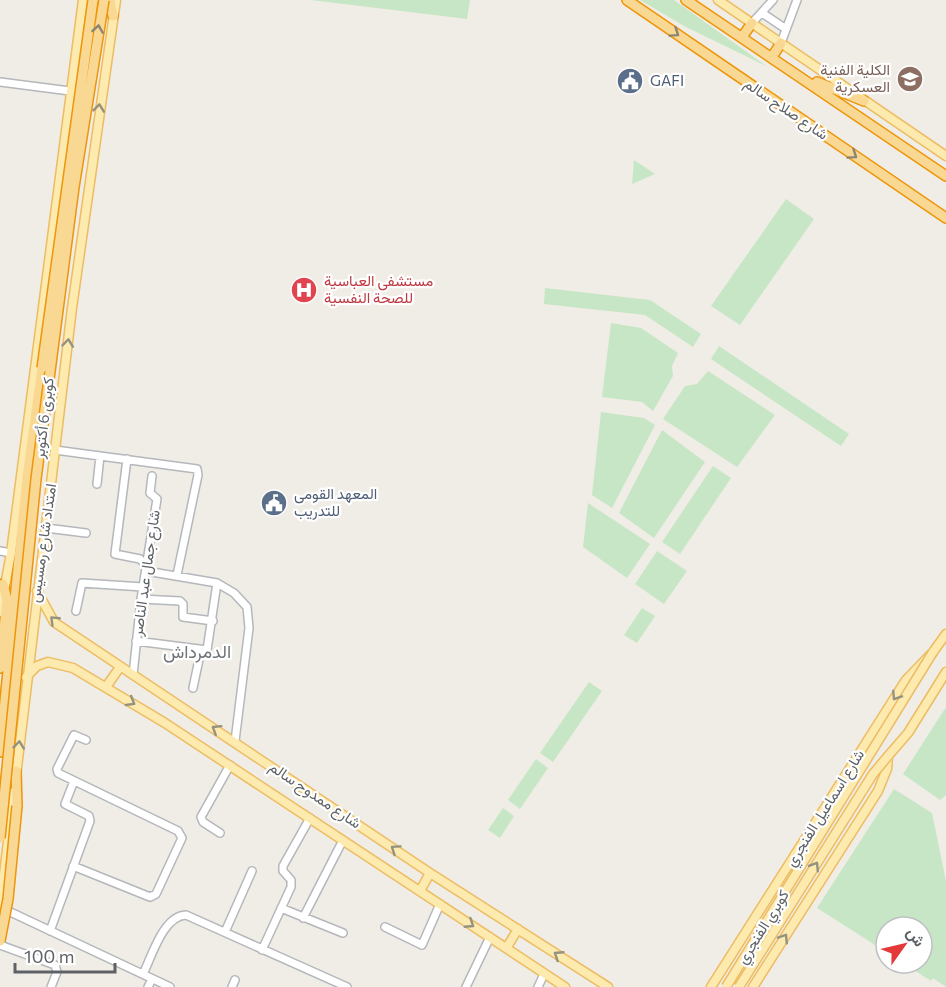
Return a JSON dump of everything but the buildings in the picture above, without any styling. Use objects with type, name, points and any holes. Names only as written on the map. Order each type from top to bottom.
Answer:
[{"type":"highway","name":"كوبرى 6 أكتوبر","points":[[0,752],[28,466],[93,0]]},
{"type":"highway","name":"كوبرى 6 أكتوبر","points":[[0,838],[36,479],[74,187],[104,0]]},
{"type":"highway","points":[[110,0],[113,16]]},
{"type":"highway","name":"شارع صلاح سالم","points":[[627,0],[946,218]]},
{"type":"highway","points":[[686,0],[799,74],[946,177]]},
{"type":"highway","points":[[742,37],[752,23]]},
{"type":"highway","points":[[772,57],[780,43]]},
{"type":"highway","points":[[799,74],[864,101]]},
{"type":"highway","points":[[0,668],[7,600],[3,584]]},
{"type":"highway","points":[[0,943],[8,899],[17,806],[16,771]]},
{"type":"main road","name":"امتداد شارع رمسيس","points":[[0,612],[3,584],[11,553],[82,0]]},
{"type":"main road","name":"امتداد شارع رمسيس","points":[[0,907],[36,590],[46,528],[72,308],[116,0]]},
{"type":"main road","points":[[718,0],[946,156]]},
{"type":"main road","points":[[65,137],[69,150],[76,156],[87,153],[95,143]]},
{"type":"main road","points":[[44,297],[58,293],[70,301],[72,308]]},
{"type":"main road","name":"شارع ممدوح سالم","points":[[36,590],[54,622],[430,873],[608,987]]},
{"type":"main road","name":"شارع اسماعيل الفنجري","points":[[711,987],[906,680],[933,652],[946,634]]},
{"type":"main road","name":"كوبري الفنجري","points":[[726,987],[933,652]]},
{"type":"main road","name":"شارع ممدوح سالم","points":[[26,678],[37,666],[54,662],[69,665],[230,765],[565,987]]},
{"type":"main road","points":[[106,687],[120,667]]},
{"type":"main road","name":"شارع اسماعيل الفنجري","points":[[755,984],[878,791],[887,769],[888,756],[908,733],[946,672]]},
{"type":"main road","name":"كوبري الفنجري","points":[[739,987],[873,774],[888,756]]},
{"type":"main road","points":[[420,891],[430,873]]},
{"type":"main road","points":[[507,947],[518,929]]},
{"type":"main road","points":[[741,943],[752,956],[769,961]]},
{"type":"main road","points":[[729,961],[747,966],[755,984]]},
{"type":"street","points":[[752,23],[773,0]]},
{"type":"street","points":[[780,43],[797,0]]},
{"type":"street","points":[[762,13],[786,29]]},
{"type":"street","points":[[0,82],[70,91]]},
{"type":"street","points":[[55,450],[194,468],[198,472],[177,575]]},
{"type":"street","points":[[97,484],[100,456]]},
{"type":"street","points":[[128,459],[115,554],[140,559],[152,572],[217,583],[240,598],[247,607],[249,616],[235,741]]},
{"type":"street","name":"شارع جمال عبد الناصر","points":[[133,675],[141,599],[157,499],[150,493],[152,476]]},
{"type":"street","points":[[46,528],[86,533]]},
{"type":"street","points":[[0,551],[11,553]]},
{"type":"street","points":[[76,611],[82,583],[143,587]]},
{"type":"street","points":[[136,641],[207,650],[217,583]]},
{"type":"street","points":[[141,599],[180,601],[183,604],[183,617],[213,621]]},
{"type":"street","points":[[193,688],[201,650]]},
{"type":"street","points":[[74,866],[150,897],[156,894],[182,838],[178,831],[58,773],[57,769],[74,735],[86,740]]},
{"type":"street","points":[[220,832],[202,822],[201,818],[230,765]]},
{"type":"street","points":[[50,931],[90,818],[65,804],[74,781]]},
{"type":"street","points":[[262,950],[291,883],[283,871],[283,866],[310,818]]},
{"type":"street","points":[[303,918],[343,840]]},
{"type":"street","points":[[225,932],[252,871]]},
{"type":"street","points":[[385,927],[422,945],[440,904]]},
{"type":"street","points":[[0,907],[170,987]]},
{"type":"street","points":[[281,909],[344,933]]},
{"type":"street","points":[[143,974],[168,924],[179,915],[197,919],[347,987]]},
{"type":"street","points":[[466,987],[490,937]]},
{"type":"street","points":[[0,943],[55,965],[57,972],[51,987]]},
{"type":"street","points":[[538,987],[544,974]]},
{"type":"street","points":[[148,987],[152,979]]},
{"type":"green space","points":[[311,0],[470,0],[467,19]]},
{"type":"green space","points":[[640,0],[674,0],[768,67],[684,26]]},
{"type":"green space","points":[[634,160],[655,174],[632,184]]},
{"type":"green space","points":[[786,199],[814,219],[740,325],[711,306]]},
{"type":"green space","points":[[545,288],[650,300],[701,334],[693,347],[645,315],[544,304]]},
{"type":"green space","points":[[611,323],[641,328],[678,353],[672,366],[673,376],[653,411],[642,402],[602,397]]},
{"type":"green space","points":[[719,346],[849,434],[841,446],[711,359]]},
{"type":"green space","points":[[708,371],[775,415],[737,467],[663,419],[685,386],[697,384]]},
{"type":"green space","points":[[601,412],[644,418],[655,425],[612,508],[592,495]]},
{"type":"green space","points":[[662,430],[705,462],[654,538],[619,513]]},
{"type":"green space","points":[[713,466],[731,478],[680,554],[662,542]]},
{"type":"green space","points":[[588,503],[650,544],[627,578],[583,547]]},
{"type":"green space","points":[[657,551],[687,571],[664,604],[635,584]]},
{"type":"green space","points":[[642,608],[655,616],[637,643],[624,635]]},
{"type":"green space","points":[[589,682],[602,691],[553,762],[540,753]]},
{"type":"green space","points":[[946,707],[946,795],[940,800],[903,774]]},
{"type":"green space","points":[[536,759],[548,768],[520,809],[508,800]]},
{"type":"green space","points":[[894,789],[932,813],[946,881],[946,987],[933,978],[931,981],[922,975],[934,975],[934,915],[874,915],[874,944],[817,908]]},
{"type":"green space","points":[[503,808],[514,816],[500,838],[488,830]]},
{"type":"place","name":"الكلية الفنية العسكرية","points":[[910,79]]},
{"type":"place","name":"GAFI","points":[[630,81]]},
{"type":"place","name":"مستشفى العباسية للصحة النفسية","points":[[304,290]]},
{"type":"place","name":"المعهد القومى للتدريب","points":[[274,503]]},
{"type":"district","name":"الدمرداش","points":[[197,652]]}]
